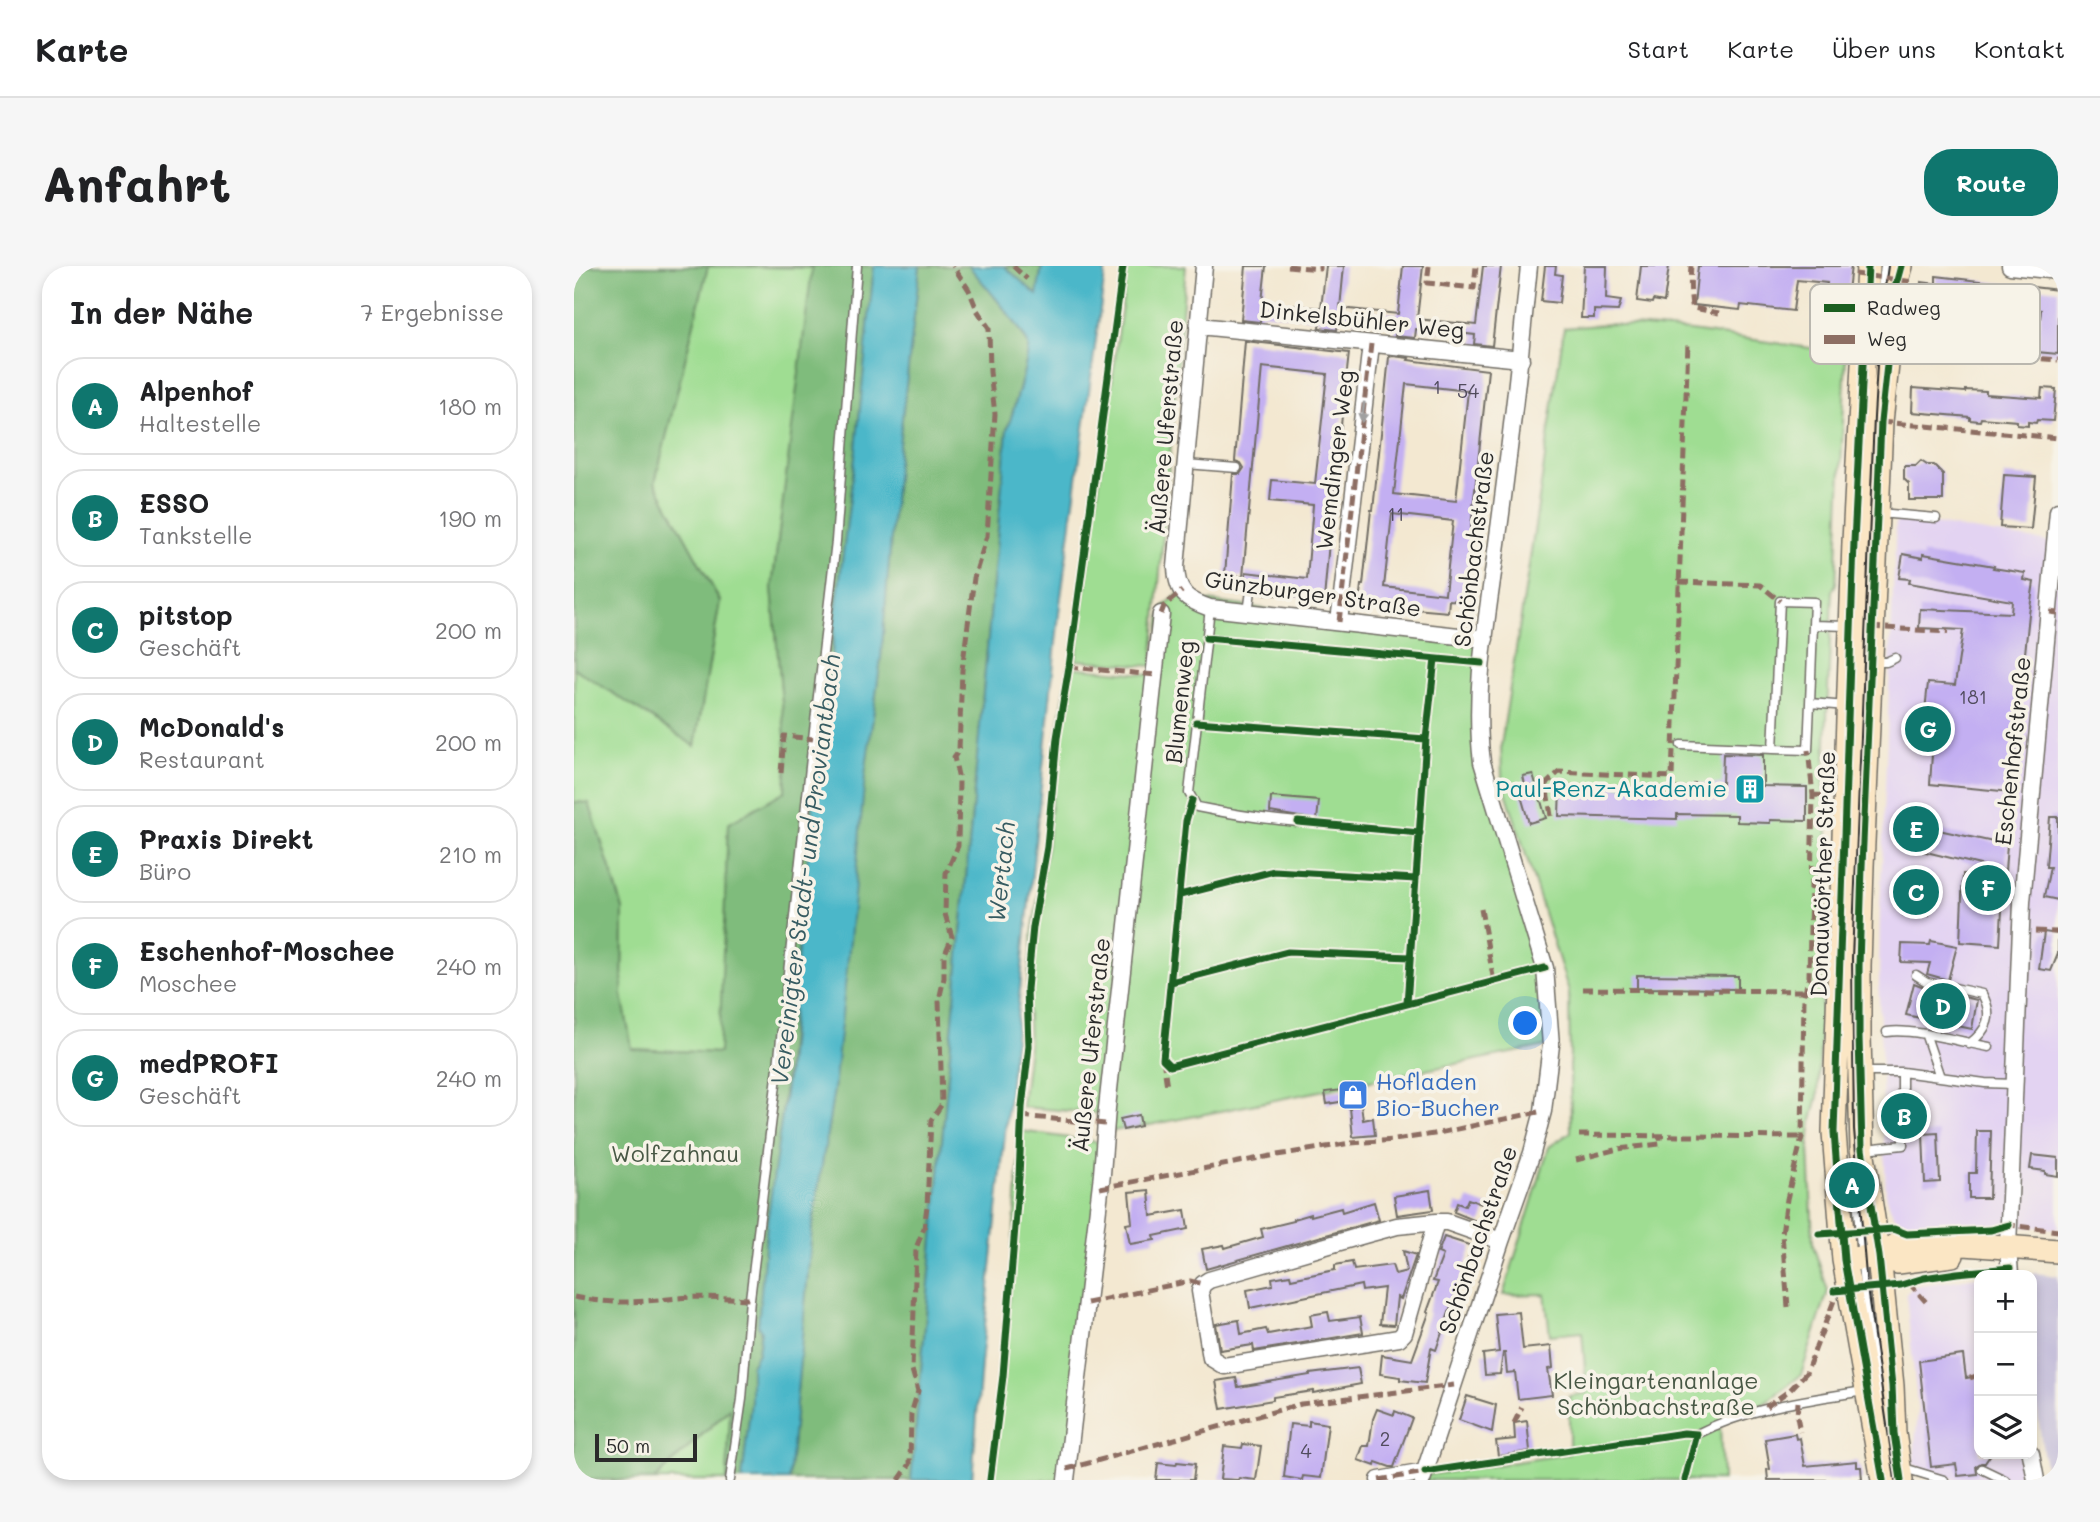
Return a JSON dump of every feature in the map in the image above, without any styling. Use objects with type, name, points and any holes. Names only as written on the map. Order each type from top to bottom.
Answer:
[{"type":"main road","name":"Donauwörther Straße","points":[[1867,284],[1868,266]]},
{"type":"main road","name":"Donauwörther Straße","points":[[1896,284],[1901,266]]},
{"type":"main road","name":"Donauwörther Straße","points":[[1863,364],[1851,626],[1834,1132],[1892,1387],[1894,1477]]},
{"type":"main road","name":"Donauwörther Straße","points":[[1886,364],[1870,662],[1855,1074],[1867,1390],[1894,1477]]},
{"type":"main road","points":[[1861,1258],[1898,1262],[2008,1247],[2058,1251]]},
{"type":"street","name":"Äußere Uferstraße","points":[[1182,591],[1177,580],[1176,567],[1204,266]]},
{"type":"street","name":"Schönbachstraße","points":[[1423,1476],[1532,1153],[1541,1122],[1551,1045],[1545,968],[1482,762],[1480,742],[1481,672],[1521,359],[1529,266]]},
{"type":"street","points":[[2010,266],[2058,271]]},
{"type":"street","name":"Dinkelsbühler Weg","points":[[1199,326],[1521,359]]},
{"type":"street","name":"Wemdinger Weg","points":[[1339,622],[1371,344]]},
{"type":"street","name":"Eschenhofstraße","points":[[2010,1270],[2008,1247],[2022,902],[2058,511]]},
{"type":"street","name":"Günzburger Straße","points":[[1182,591],[1195,603],[1210,608],[1485,639]]},
{"type":"street","name":"Äußere Uferstraße","points":[[1066,1480],[1102,1174],[1109,1082],[1161,614]]},
{"type":"street","points":[[1436,1222],[1404,1333],[1399,1338],[1224,1366],[1211,1358],[1200,1291],[1203,1284],[1209,1280],[1397,1226],[1436,1222],[1447,1222],[1501,1241]]},
{"type":"street","points":[[2032,1459],[2036,1480]]},
{"type":"street","points":[[1379,1480],[1423,1476]]},
{"type":"lane","points":[[730,1480],[742,1399],[750,1299],[836,541],[857,266]]},
{"type":"lane","points":[[1883,284],[1885,266]]},
{"type":"lane","points":[[1186,464],[1237,468]]},
{"type":"lane","points":[[1877,513],[1936,518]]},
{"type":"lane","points":[[1248,612],[1251,591]]},
{"type":"lane","points":[[1681,745],[1773,749],[1808,750],[1814,603],[1780,601],[1773,749]]},
{"type":"lane","name":"Blumenweg","points":[[1210,608],[1189,793],[1197,807],[1250,818],[1298,822]]},
{"type":"lane","points":[[1813,625],[1851,626]]},
{"type":"lane","points":[[1870,662],[1886,662],[1895,658]]},
{"type":"lane","points":[[1810,703],[1848,706]]},
{"type":"lane","points":[[1849,971],[1853,861]]},
{"type":"lane","points":[[1916,975],[1927,982],[1982,994],[1988,1006],[1988,1019],[1981,1035],[1969,1044]]},
{"type":"lane","points":[[1849,1011],[1855,1074],[1902,1072],[2014,1084]]},
{"type":"lane","points":[[1887,1032],[1896,1031],[1989,1047]]},
{"type":"lane","points":[[1927,1036],[1940,1077]]},
{"type":"lane","points":[[1902,1072],[1902,1108]]},
{"type":"lane","points":[[1857,1146],[1903,1145],[1903,1124]]},
{"type":"lane","points":[[1861,1258],[1882,1415]]},
{"type":"lane","points":[[1697,1434],[1720,1422],[1756,1410],[1867,1390]]},
{"type":"lane","points":[[1884,1428],[1894,1477],[1944,1480]]},
{"type":"lane","points":[[1982,1469],[2004,1480]]},
{"type":"shaded area","points":[[1896,518],[2049,542],[2058,547],[2058,1229],[1912,1229],[1893,1215],[1886,1196],[1879,994],[1880,911]]},
{"type":"shaded area","points":[[2037,1273],[2058,1276],[2058,1480],[2051,1480],[2046,1474],[2037,1409]]},
{"type":"shaded area","points":[[1974,1278],[1974,1459],[2019,1459],[2021,1480],[1958,1480],[1913,1466],[1918,1412],[1906,1294],[1914,1286]]},
{"type":"green space","points":[[574,266],[708,266],[655,482],[720,601],[695,746],[574,668]]},
{"type":"green space","points":[[708,266],[813,267],[772,588],[787,759],[785,791],[728,824],[720,1053],[632,1049],[622,995],[623,909],[589,803],[574,802],[574,668],[695,746],[720,601],[655,482]]},
{"type":"green space","name":"Wolfzahnau","points":[[708,266],[874,266],[830,676],[819,744],[758,1353],[751,1366],[751,1401],[742,1480],[727,1480],[730,1408],[654,1480],[574,1480],[574,802],[589,803],[623,909],[622,995],[632,1049],[719,1053],[728,824],[785,791],[787,759],[772,588],[812,268]]},
{"type":"green space","points":[[920,266],[969,266],[1011,317],[1025,338],[1028,351],[1007,430],[911,1480],[789,1480],[812,1228],[834,1089],[865,775],[881,658],[898,453]]},
{"type":"green space","points":[[1004,266],[1042,266],[1037,295]]},
{"type":"green space","points":[[1127,266],[1186,266],[1152,666],[1076,660]]},
{"type":"green space","name":"Kleingartenanlage Schönbachstraße","points":[[1610,324],[1691,331],[1810,348],[1810,364],[1846,364],[1824,791],[1829,802],[1818,1096],[1809,1145],[1813,1245],[1828,1291],[1801,1375],[1756,1410],[1720,1422],[1722,1480],[1426,1480],[1428,1475],[1569,1454],[1569,1396],[1587,1393],[1582,1332],[1550,1335],[1545,1294],[1503,1295],[1549,1147],[1571,1132],[1569,992],[1502,779],[1501,745],[1564,328]]},
{"type":"green space","points":[[1182,591],[1186,598],[1485,639],[1480,742],[1545,968],[1551,1045],[1105,1132],[1106,1114],[1022,1107],[1029,1046],[1027,989],[1033,927],[1047,847],[1057,738],[1069,667],[1155,675],[1161,614],[1164,606]]},
{"type":"green space","points":[[1021,1131],[1104,1143],[1066,1480],[990,1480],[1003,1376]]},
{"type":"green space","points":[[731,1408],[727,1480],[654,1480]]},
{"type":"water","points":[[874,266],[920,266],[898,453],[881,658],[865,775],[834,1089],[812,1228],[789,1480],[742,1480],[751,1401],[751,1366],[758,1353],[761,1330],[758,1326],[767,1223],[787,1079],[819,744],[830,676]]},
{"type":"water","name":"Wertach","points":[[969,266],[1004,266],[1037,295],[1042,266],[1106,266],[1060,604],[981,1364],[972,1480],[911,1480],[1007,430],[1028,351],[1028,345],[1019,328]]},
{"type":"building","points":[[1246,266],[1266,266],[1262,302],[1321,308],[1326,266],[1344,266],[1340,308],[1398,314],[1403,266],[1423,266],[1417,319],[1476,325],[1483,266],[1501,266],[1492,346],[1474,344],[1475,335],[1440,331],[1416,329],[1415,338],[1395,336],[1396,325],[1378,323],[1339,319],[1337,330],[1319,328],[1320,319],[1302,317],[1261,313],[1260,322],[1241,320]]},
{"type":"building","points":[[1545,266],[1556,266],[1555,274],[1562,275],[1559,303],[1541,301]]},
{"type":"building","points":[[1584,266],[1607,266],[1606,299],[1621,301],[1618,311],[1594,310],[1594,318],[1581,318]]},
{"type":"building","points":[[1641,266],[1669,266],[1664,302],[1637,301]]},
{"type":"building","points":[[1698,266],[1851,266],[1849,284],[1797,280],[1793,311],[1741,305],[1740,310],[1694,305]]},
{"type":"building","points":[[1936,276],[2006,284],[1936,284]]},
{"type":"building","points":[[2040,288],[2058,290],[2058,354],[2040,352]]},
{"type":"building","points":[[1245,341],[1349,353],[1324,600],[1258,593],[1256,586],[1251,584],[1244,590],[1246,572],[1307,579],[1313,505],[1270,501],[1272,480],[1315,484],[1327,374],[1262,367],[1243,577],[1225,575],[1233,474],[1240,474],[1244,468],[1241,463],[1235,461]]},
{"type":"building","points":[[1389,357],[1488,370],[1463,601],[1449,600],[1448,612],[1359,604],[1373,510]],"holes":[[[1406,384],[1468,391],[1456,501],[1394,494]],[[1392,514],[1453,521],[1445,594],[1384,587]]]},
{"type":"building","points":[[1913,388],[1986,391],[1986,394],[2041,398],[2042,388],[2056,389],[2053,421],[2037,420],[2036,423],[2028,422],[2028,426],[2017,425],[2017,421],[1981,418],[1980,421],[1970,420],[1970,417],[1912,412]]},
{"type":"building","points":[[1921,461],[1934,465],[1943,474],[1943,500],[1909,500],[1909,484],[1904,479],[1904,466],[1916,466]]},
{"type":"building","points":[[2004,475],[2036,477],[2031,529],[2000,527]]},
{"type":"building","points":[[1903,554],[1923,558],[1923,554],[1994,566],[1993,568],[2025,573],[2024,580],[2034,582],[2011,792],[1930,784],[1933,740],[1910,739],[1912,719],[1924,720],[1928,683],[1955,685],[1963,630],[1919,628],[1920,609],[2011,613],[2012,601],[1909,583],[1910,579],[1899,578]]},
{"type":"building","points":[[1723,754],[1763,755],[1763,786],[1807,787],[1807,821],[1737,822],[1737,815],[1677,814],[1677,819],[1559,816],[1560,785],[1693,788],[1693,783],[1722,784]]},
{"type":"building","points":[[1533,774],[1546,818],[1529,823],[1518,786],[1525,784],[1523,776]]},
{"type":"building","points":[[1271,797],[1319,801],[1317,820],[1270,812]]},
{"type":"building","points":[[1903,811],[1927,814],[1925,827],[2007,845],[2005,871],[1901,846]]},
{"type":"building","points":[[2050,817],[2058,817],[2058,900],[2044,897],[2050,867],[2046,867]]},
{"type":"building","points":[[1905,872],[1931,873],[1929,916],[1903,915]]},
{"type":"building","points":[[1963,874],[2004,875],[2000,945],[1960,942]]},
{"type":"building","points":[[2044,932],[2058,934],[2058,954],[2051,971],[2039,969]]},
{"type":"building","points":[[1931,941],[1957,946],[1948,980],[1927,974],[1930,963],[1901,962],[1902,944],[1930,945]]},
{"type":"building","points":[[1637,975],[1738,976],[1738,989],[1637,988]]},
{"type":"building","points":[[1914,983],[1977,1000],[1972,1029],[1906,1015]]},
{"type":"building","points":[[1359,1088],[1363,1120],[1373,1118],[1375,1135],[1353,1137],[1350,1108],[1347,1108],[1346,1101],[1327,1104],[1325,1092]]},
{"type":"building","points":[[1909,1107],[1920,1107],[1921,1123],[1910,1124],[1907,1119],[1902,1118],[1896,1124],[1887,1125],[1886,1108],[1896,1108],[1903,1113]]},
{"type":"building","points":[[1139,1115],[1141,1126],[1123,1130],[1120,1119]]},
{"type":"building","points":[[1977,1131],[1991,1131],[1989,1198],[1969,1198],[1969,1173],[1976,1173]]},
{"type":"building","points":[[1938,1133],[1940,1182],[1925,1183],[1923,1134]]},
{"type":"building","points":[[2032,1155],[2058,1158],[2058,1176],[2030,1169]]},
{"type":"building","points":[[1149,1190],[1151,1216],[1185,1210],[1188,1229],[1154,1236],[1155,1240],[1130,1244],[1126,1224],[1132,1223],[1129,1192]]},
{"type":"building","points":[[1430,1190],[1433,1210],[1397,1215],[1394,1196]]},
{"type":"building","points":[[1468,1199],[1487,1206],[1481,1223],[1454,1212],[1457,1203],[1465,1206]]},
{"type":"building","points":[[1374,1202],[1379,1220],[1206,1269],[1202,1249],[1224,1245],[1225,1248],[1263,1237],[1261,1229],[1311,1214],[1341,1208],[1342,1212]]},
{"type":"building","points":[[1444,1237],[1472,1246],[1436,1350],[1431,1348],[1425,1383],[1380,1374],[1382,1355],[1412,1360],[1438,1282],[1433,1281],[1443,1255],[1438,1253]]},
{"type":"building","points":[[1403,1251],[1416,1255],[1401,1299],[1397,1297],[1394,1325],[1380,1324],[1384,1288],[1362,1291],[1361,1285],[1250,1308],[1247,1290],[1273,1285],[1272,1278],[1290,1275],[1291,1279],[1335,1270],[1335,1265],[1352,1262],[1354,1270],[1392,1265],[1395,1274],[1407,1271]]},
{"type":"building","points":[[1328,1312],[1330,1321],[1360,1317],[1363,1333],[1254,1351],[1253,1345],[1220,1350],[1216,1324],[1239,1320],[1241,1334],[1266,1329],[1268,1334],[1312,1326],[1310,1315]]},
{"type":"building","points":[[1519,1312],[1523,1349],[1551,1346],[1553,1368],[1548,1369],[1552,1395],[1518,1399],[1515,1372],[1507,1373],[1505,1353],[1500,1374],[1485,1375],[1483,1354],[1499,1352],[1495,1314]]},
{"type":"building","points":[[1963,1355],[1966,1378],[1974,1377],[1974,1459],[1988,1459],[1976,1466],[1977,1474],[1958,1476],[1956,1464],[1931,1467],[1919,1361]]},
{"type":"building","points":[[1358,1368],[1361,1384],[1273,1397],[1273,1400],[1221,1409],[1216,1381],[1236,1378],[1238,1387]]},
{"type":"building","points":[[1467,1396],[1496,1405],[1492,1432],[1459,1420]]},
{"type":"building","points":[[1377,1409],[1394,1415],[1395,1411],[1412,1418],[1394,1467],[1376,1462],[1375,1466],[1358,1460],[1363,1446],[1369,1446]]},
{"type":"building","points":[[1309,1421],[1328,1424],[1321,1478],[1303,1476],[1302,1480],[1284,1477],[1290,1424],[1309,1426]]},
{"type":"building","points":[[1527,1421],[1530,1451],[1498,1456],[1496,1441],[1515,1439],[1514,1423]]},
{"type":"building","points":[[1795,1434],[1796,1439],[1800,1438],[1805,1466],[1857,1461],[1857,1467],[1861,1467],[1862,1480],[1768,1480],[1767,1470],[1770,1469],[1765,1439]]},
{"type":"building","points":[[1243,1444],[1261,1446],[1256,1480],[1220,1479],[1224,1446],[1242,1448]]},
{"type":"building","points":[[1177,1462],[1195,1464],[1193,1480],[1156,1480],[1158,1463],[1176,1465]]},
{"type":"tram line","points":[[1885,284],[1888,266]]},
{"type":"tram line","points":[[1877,364],[1852,958],[1854,1129],[1867,1288],[1895,1480]]},
{"type":"marked path","points":[[899,1480],[910,1464],[911,1414],[918,1391],[912,1370],[916,1248],[924,1228],[927,1206],[931,1120],[942,1104],[939,1000],[944,978],[944,956],[952,937],[945,914],[946,873],[958,846],[959,780],[954,757],[959,750],[962,670],[974,578],[987,536],[995,414],[989,328],[953,266]]},
{"type":"marked path","points":[[1013,266],[1027,279]]},
{"type":"marked path","points":[[1288,266],[1320,269],[1320,266]]},
{"type":"marked path","points":[[1429,266],[1427,283],[1474,288],[1476,266]]},
{"type":"marked path","points":[[1691,266],[1693,308],[1719,313]]},
{"type":"marked path","points":[[1855,274],[1914,282]]},
{"type":"marked path","points":[[1551,816],[1546,784],[1559,772],[1672,777],[1688,342]]},
{"type":"marked path","points":[[1339,622],[1371,344]]},
{"type":"marked path","points":[[2040,358],[2058,360]]},
{"type":"marked path","points":[[1881,422],[2058,438]]},
{"type":"marked path","points":[[1679,582],[1760,585],[1780,601]]},
{"type":"marked path","points":[[1161,614],[1164,606],[1182,591]]},
{"type":"marked path","points":[[2050,612],[2058,613]]},
{"type":"marked path","points":[[1871,627],[1948,632]]},
{"type":"marked path","points":[[1069,667],[1156,675]]},
{"type":"marked path","points":[[781,773],[784,736],[813,739]]},
{"type":"marked path","points":[[1788,1307],[1782,1234],[1787,1199],[1802,1137],[1804,995],[1809,977],[1813,795],[1808,750]]},
{"type":"marked path","points":[[1813,795],[1830,796]]},
{"type":"marked path","points":[[1481,909],[1494,982]]},
{"type":"marked path","points":[[2035,931],[2058,932]]},
{"type":"marked path","points":[[1583,989],[1804,991]]},
{"type":"marked path","points":[[1163,1059],[1167,1087]]},
{"type":"marked path","points":[[1100,1188],[1351,1143],[1434,1134],[1543,1111]]},
{"type":"marked path","points":[[1021,1116],[1105,1124]]},
{"type":"marked path","points":[[1579,1135],[1802,1137]]},
{"type":"marked path","points":[[1576,1160],[1618,1149],[1660,1144],[1660,1136]]},
{"type":"marked path","points":[[2006,1226],[2058,1231]]},
{"type":"marked path","points":[[1087,1303],[1190,1281],[1203,1284]]},
{"type":"marked path","points":[[1909,1283],[1927,1303]]},
{"type":"marked path","points":[[574,1297],[614,1302],[696,1297],[750,1299]]},
{"type":"marked path","points":[[1766,1407],[1790,1390],[1806,1373],[1835,1298]]},
{"type":"marked path","points":[[1970,1378],[1974,1377]]},
{"type":"marked path","points":[[1067,1469],[1301,1404],[1454,1385]]},
{"type":"marked path","points":[[1798,1402],[1800,1432]]},
{"type":"marked path","points":[[1514,1423],[1522,1407]]},
{"type":"marked path","points":[[1379,1480],[1431,1471]]},
{"type":"cycle path","points":[[990,1480],[1003,1376],[1019,1177],[1022,1107],[1029,1046],[1027,989],[1033,927],[1047,847],[1057,738],[1123,266]]},
{"type":"cycle path","points":[[1867,284],[1868,266]]},
{"type":"cycle path","points":[[1896,284],[1901,266]]},
{"type":"cycle path","points":[[1863,364],[1854,542],[1834,1132],[1844,1260],[1883,1480]]},
{"type":"cycle path","points":[[1887,364],[1881,422],[1862,866],[1859,1037],[1862,1149],[1879,1256],[1894,1433],[1901,1480]]},
{"type":"cycle path","points":[[1206,638],[1482,663]]},
{"type":"cycle path","points":[[1407,1003],[1426,739],[1435,659]]},
{"type":"cycle path","points":[[1196,722],[1426,739]]},
{"type":"cycle path","points":[[1192,800],[1186,821],[1163,1059],[1170,1066],[1545,968]]},
{"type":"cycle path","points":[[1298,822],[1420,833]]},
{"type":"cycle path","points":[[1180,895],[1274,871],[1416,879]]},
{"type":"cycle path","points":[[1171,982],[1288,952],[1410,957]]},
{"type":"cycle path","points":[[1819,1234],[1894,1229],[1907,1234],[1991,1230],[2009,1225]]},
{"type":"cycle path","points":[[1834,1291],[1901,1285],[1924,1278],[2010,1268]]},
{"type":"cycle path","points":[[1425,1472],[1684,1433],[1697,1434],[1685,1480]]},
{"type":"place","name":"medPROFI","points":[[1928,729]]},
{"type":"place","name":"Paul-Renz-Akademie","points":[[1750,789]]},
{"type":"place","name":"Praxis Direkt","points":[[1916,829]]},
{"type":"place","name":"Eschenhof-Moschee","points":[[1988,888]]},
{"type":"place","name":"pitstop","points":[[1916,892]]},
{"type":"place","name":"McDonald's","points":[[1943,1006]]},
{"type":"place","name":"Hofladen Bio-Bucher","points":[[1353,1095]]},
{"type":"place","name":"ESSO","points":[[1904,1116]]},
{"type":"place","name":"Alpenhof","points":[[1852,1185]]},
{"type":"water label","name":"Vereinigter Stadt- und Proviantbach","points":[[806,870]]}]
